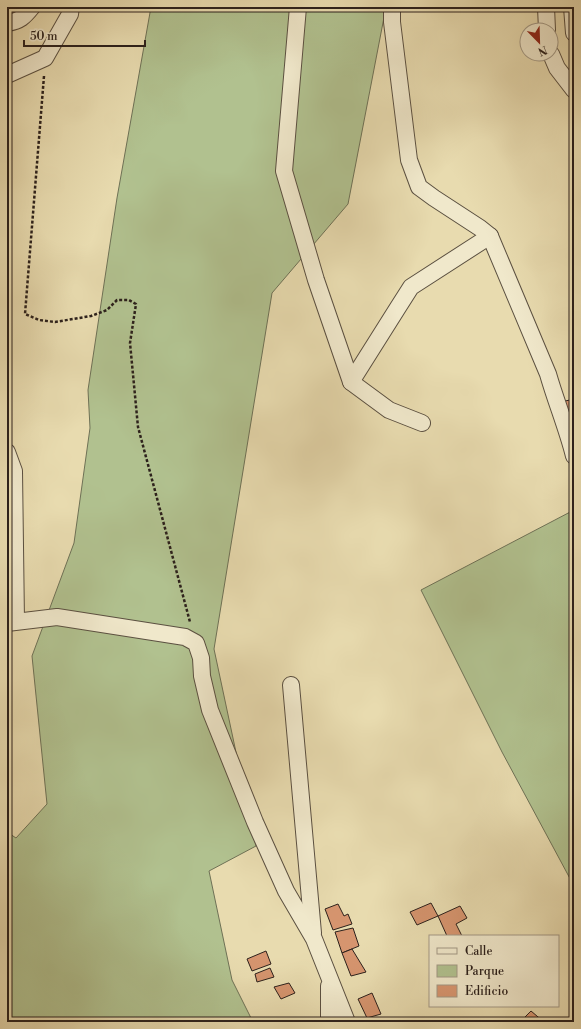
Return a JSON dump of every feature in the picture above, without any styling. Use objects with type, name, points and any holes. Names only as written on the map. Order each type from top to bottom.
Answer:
[{"type":"street","points":[[7,23],[17,22],[32,7]]},
{"type":"street","points":[[7,75],[45,58],[70,14],[71,7]]},
{"type":"street","points":[[298,7],[284,171],[316,280],[351,382],[390,410],[422,423]]},
{"type":"street","points":[[392,7],[392,22],[409,160],[419,187],[490,236],[548,374],[554,397],[564,419],[574,456]]},
{"type":"street","points":[[546,7],[547,22]]},
{"type":"street","points":[[572,7],[574,33]]},
{"type":"street","points":[[554,62],[557,68],[574,90]]},
{"type":"street","points":[[351,382],[411,287],[490,236]]},
{"type":"street","points":[[7,452],[14,471],[12,622],[57,617],[185,637],[196,643],[201,658],[202,676],[210,710],[255,822],[286,891],[314,939],[347,1022]]},
{"type":"street","points":[[291,685],[314,939]]},
{"type":"street","points":[[329,978],[328,1017],[330,1022]]},
{"type":"path","points":[[45,58],[25,314],[39,320],[56,322],[91,316],[107,310],[117,300],[129,300],[136,304],[130,343],[138,427],[196,643]]},
{"type":"green space","points":[[151,7],[386,7],[348,204],[272,293],[214,649],[256,846],[209,871],[232,980],[253,1022],[7,1022],[7,832],[16,838],[47,804],[32,656],[74,543],[90,428],[88,390],[117,198]]},
{"type":"green space","points":[[574,510],[574,886],[502,752],[421,590]]},
{"type":"building","points":[[574,399],[574,415],[564,417],[561,402]]},
{"type":"building","points":[[431,903],[438,916],[417,925],[410,912]]},
{"type":"building","points":[[338,904],[344,916],[348,914],[352,924],[333,930],[325,909]]},
{"type":"building","points":[[460,906],[467,918],[456,924],[462,935],[447,935],[438,916]]},
{"type":"building","points":[[353,928],[359,946],[342,953],[335,932]]},
{"type":"building","points":[[352,949],[366,972],[351,976],[342,953]]},
{"type":"building","points":[[266,951],[271,964],[252,971],[247,959]]},
{"type":"building","points":[[270,968],[274,977],[257,982],[255,974]]},
{"type":"building","points":[[289,983],[295,993],[281,999],[274,987]]},
{"type":"building","points":[[372,993],[381,1014],[367,1018],[358,999]]},
{"type":"building","points":[[531,1011],[544,1022],[525,1022],[522,1020]]}]
